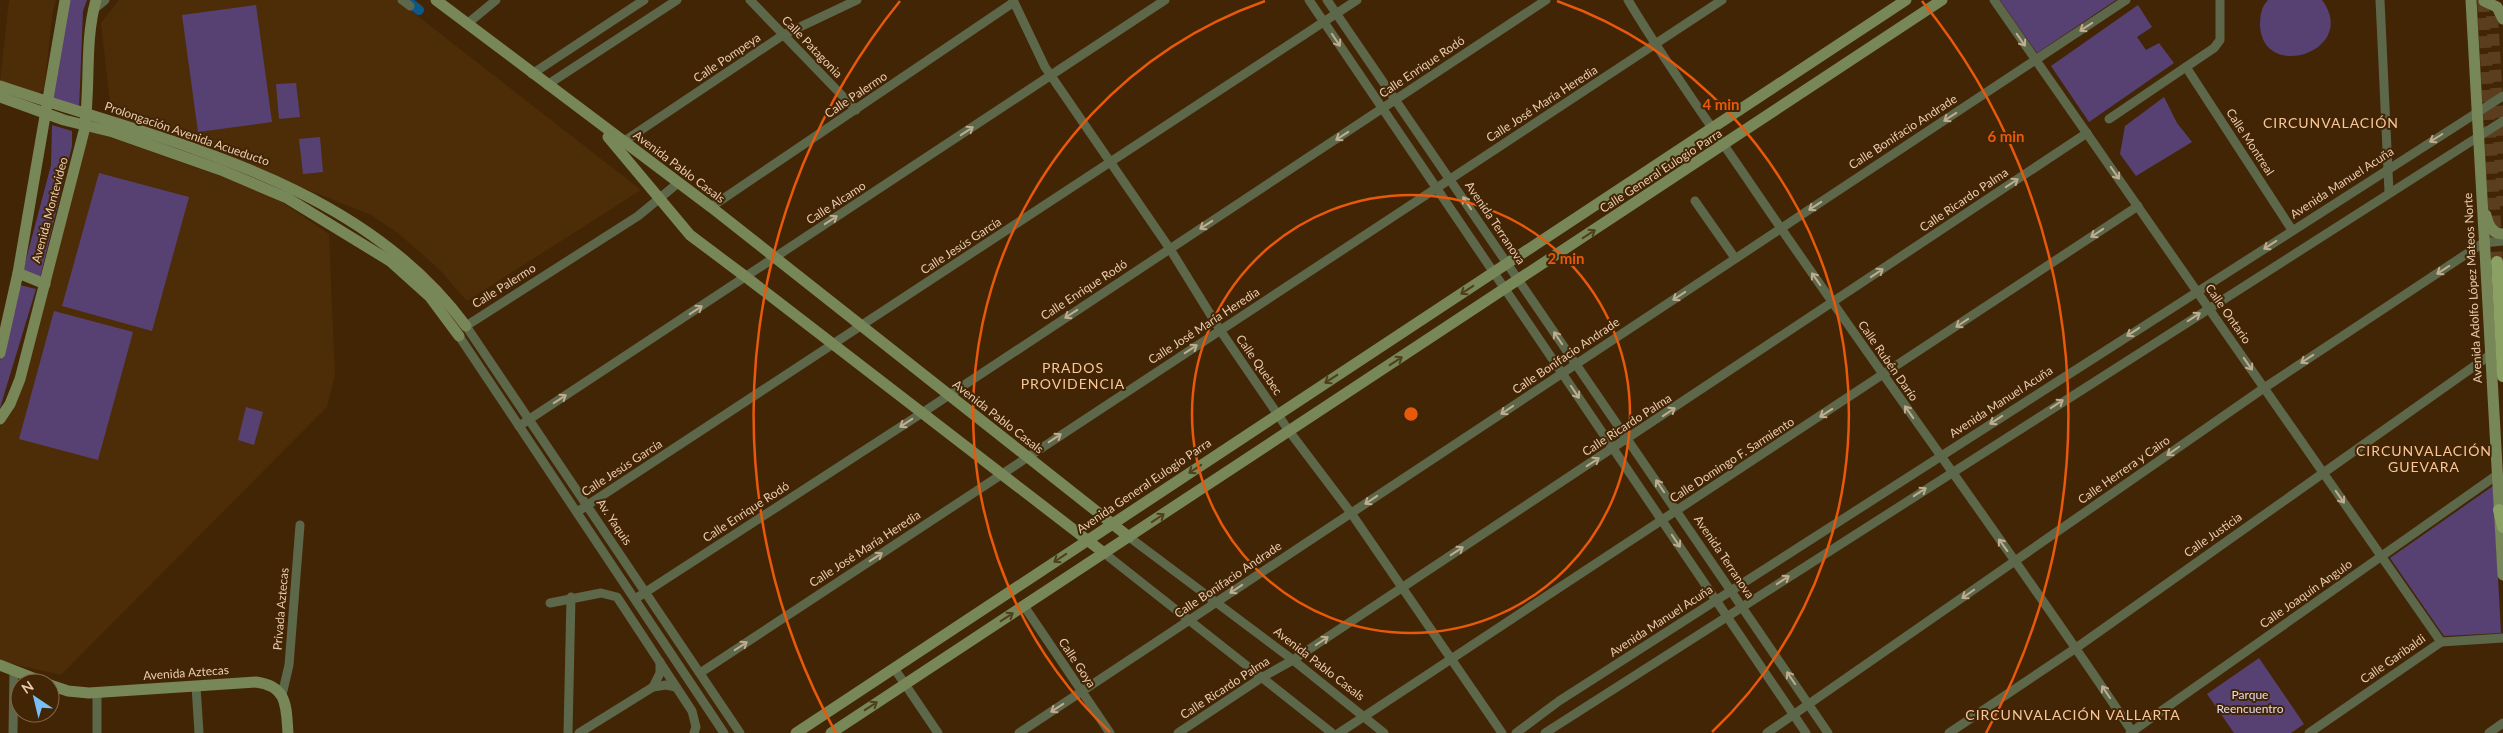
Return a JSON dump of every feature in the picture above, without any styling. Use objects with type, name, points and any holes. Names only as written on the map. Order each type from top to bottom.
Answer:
[{"type":"main road","name":"Avenida Adolfo López Mateos Norte","points":[[2497,262],[2503,376]]},
{"type":"main road","points":[[2499,510],[2503,527]]},
{"type":"street","name":"Avenida Montevideo","points":[[0,354],[18,273],[65,0]]},
{"type":"street","points":[[95,5],[105,0]]},
{"type":"street","name":"Avenida Pablo Casals","points":[[436,0],[595,122],[620,144],[711,208],[1112,524],[1293,660],[1384,733]]},
{"type":"street","points":[[467,24],[496,0]]},
{"type":"street","points":[[532,74],[644,0]]},
{"type":"street","points":[[547,85],[676,0]]},
{"type":"street","name":"Calle Patagonia","points":[[750,0],[856,110]]},
{"type":"street","name":"Calle Pompeya","points":[[620,144],[783,35],[857,0]]},
{"type":"street","name":"Calle Alcamo","points":[[519,426],[1166,0]]},
{"type":"street","points":[[1309,0],[1806,733]]},
{"type":"street","name":"Avenida Terranova","points":[[1328,0],[1828,733]]},
{"type":"street","name":"Calle Jesús García","points":[[577,512],[862,327],[1357,0]]},
{"type":"street","name":"Calle Enrique Rodó","points":[[635,599],[1383,109],[1546,0]]},
{"type":"street","name":"Calle Rubén Darío","points":[[1628,0],[1654,45],[1950,472],[2076,648],[2132,732]]},
{"type":"street","name":"Calle José María Heredia","points":[[700,673],[1722,0]]},
{"type":"street","name":"Calle General Eulogio Parra","points":[[1508,263],[1906,0]]},
{"type":"street","name":"Calle General Eulogio Parra","points":[[1519,280],[1942,0]]},
{"type":"street","name":"Calle Ontario","points":[[1994,0],[2441,642]]},
{"type":"street","name":"Calle Bonifacio Andrade","points":[[1019,733],[2126,0]]},
{"type":"street","points":[[2109,118],[2214,48],[2220,40],[2220,0]]},
{"type":"street","points":[[2380,0],[2389,192]]},
{"type":"street","points":[[2471,5],[2485,0],[2497,6],[2503,19]]},
{"type":"street","name":"Calle Quebec","points":[[1014,1],[1051,76],[1170,249],[1220,330],[1290,431],[1351,513],[1502,733]]},
{"type":"street","name":"Calle Palermo","points":[[711,208],[1014,1]]},
{"type":"street","name":"Avenida Montevideo","points":[[0,419],[10,404],[20,380],[86,118],[95,5]]},
{"type":"street","name":"Avenida Adolfo López Mateos Norte","points":[[2471,5],[2503,574]]},
{"type":"street","name":"Calle Montreal","points":[[2186,67],[2292,230]]},
{"type":"street","points":[[0,86],[46,107]]},
{"type":"street","name":"Avenida Manuel Acuña","points":[[1516,733],[1548,708],[2503,96]]},
{"type":"street","points":[[0,97],[46,107]]},
{"type":"street","name":"Prolongación Avenida Acueducto","points":[[46,107],[225,160],[290,193],[396,251],[441,293],[466,326]]},
{"type":"street","points":[[1545,733],[1950,472],[2503,121]]},
{"type":"street","name":"Calle Ricardo Palma","points":[[1178,733],[1261,678],[1293,660],[1613,449],[2086,134]]},
{"type":"street","name":"Avenida Pablo Casals","points":[[620,144],[660,200],[690,235],[746,276],[1088,540],[1332,733]]},
{"type":"street","name":"Calle Palermo","points":[[466,326],[660,200],[678,184]]},
{"type":"street","name":"Prolongación Avenida Acueducto","points":[[290,193],[390,261],[430,298],[459,336]]},
{"type":"street","points":[[2482,199],[2490,227],[2494,232],[2503,234]]},
{"type":"street","points":[[1695,201],[1735,258]]},
{"type":"street","name":"Calle Domingo F. Sarmiento","points":[[1339,733],[1883,376],[2138,206]]},
{"type":"street","name":"Calle Herrera y Cairo","points":[[1767,733],[2264,388],[2483,243],[2503,241]]},
{"type":"street","name":"Avenida General Eulogio Parra","points":[[796,733],[1508,263]]},
{"type":"street","points":[[18,273],[44,284]]},
{"type":"street","points":[[831,733],[1519,280]]},
{"type":"street","name":"Av. Yaquis","points":[[466,326],[530,418],[740,733]]},
{"type":"street","name":"Av. Yaquis","points":[[459,336],[724,733]]},
{"type":"street","name":"Calle Justicia","points":[[1949,733],[2076,648],[2490,355]]},
{"type":"street","name":"Calle Joaquín Angulo","points":[[2132,732],[2497,475]]},
{"type":"street","name":"Privada Aztecas","points":[[282,695],[288,665],[300,525]]},
{"type":"street","points":[[550,603],[571,597],[601,593],[617,597],[692,711],[696,727],[694,733]]},
{"type":"street","points":[[568,733],[571,597]]},
{"type":"street","name":"Calle Goya","points":[[1024,606],[1110,733]]},
{"type":"street","name":"Calle Garibaldi","points":[[2309,733],[2441,642],[2503,638]]},
{"type":"street","points":[[653,687],[660,673],[660,662]]},
{"type":"street","points":[[0,665],[21,673]]},
{"type":"street","points":[[894,668],[938,733]]},
{"type":"street","points":[[13,733],[14,670]]},
{"type":"street","name":"Avenida Aztecas","points":[[60,688],[78,693],[97,693],[256,682],[270,684],[282,695]]},
{"type":"street","points":[[579,733],[653,687],[666,685],[676,687]]},
{"type":"street","points":[[196,686],[199,733]]},
{"type":"street","points":[[97,693],[97,733]]},
{"type":"street","points":[[282,695],[285,703],[288,733]]},
{"type":"street","points":[[2489,733],[2503,723]]},
{"type":"shaded area","points":[[9,0],[56,0],[53,10],[44,89],[38,94],[0,81]]},
{"type":"shaded area","points":[[119,0],[397,0],[641,190],[467,301],[439,269],[399,234],[371,215],[222,155],[119,120],[110,103],[101,23]]},
{"type":"shaded area","points":[[90,130],[270,194],[329,234],[335,375],[327,407],[61,675],[60,673],[52,673],[0,661],[0,427],[14,400]]},
{"type":"green space","points":[[68,0],[87,0],[83,11],[79,110],[52,100]]},
{"type":"green space","points":[[2000,0],[2116,0],[2037,53]]},
{"type":"green space","points":[[2268,0],[2322,0],[2330,18],[2329,34],[2320,46],[2306,53],[2291,56],[2276,53],[2265,43],[2260,25],[2261,12]]},
{"type":"green space","points":[[256,5],[272,122],[198,132],[182,15]]},
{"type":"green space","points":[[2138,5],[2152,27],[2137,37],[2146,50],[2159,43],[2174,63],[2089,122],[2051,66]]},
{"type":"green space","points":[[296,83],[300,117],[279,119],[276,84]]},
{"type":"green space","points":[[2164,97],[2177,123],[2192,142],[2136,176],[2120,154],[2125,126]]},
{"type":"green space","points":[[52,125],[72,131],[72,146],[40,278],[23,271],[51,165]]},
{"type":"green space","points":[[320,137],[323,172],[303,174],[299,139]]},
{"type":"green space","points":[[99,173],[189,197],[152,331],[62,306]]},
{"type":"green space","points":[[20,285],[36,289],[0,408],[0,361]]},
{"type":"green space","points":[[54,311],[133,332],[98,460],[19,439]]},
{"type":"green space","points":[[246,407],[263,412],[254,445],[238,440]]},
{"type":"green space","points":[[2493,486],[2501,633],[2444,636],[2390,558]]},
{"type":"green space","name":"Parque Reencuentro","points":[[2259,658],[2304,724],[2291,733],[2234,733],[2207,694]]},
{"type":"waterway","points":[[406,0],[419,10]]},
{"type":"tunnel","points":[[2483,0],[2497,262]]},
{"type":"tunnel","points":[[2492,16],[2503,206]]},
{"type":"district","name":"CIRCUNVALACIÓN","points":[[2331,123]]},
{"type":"district","name":"PRADOS PROVIDENCIA","points":[[1073,376]]},
{"type":"district","name":"CIRCUNVALACIÓN GUEVARA","points":[[2424,460]]},
{"type":"district","name":"CIRCUNVALACIÓN VALLARTA","points":[[2073,715]]}]
